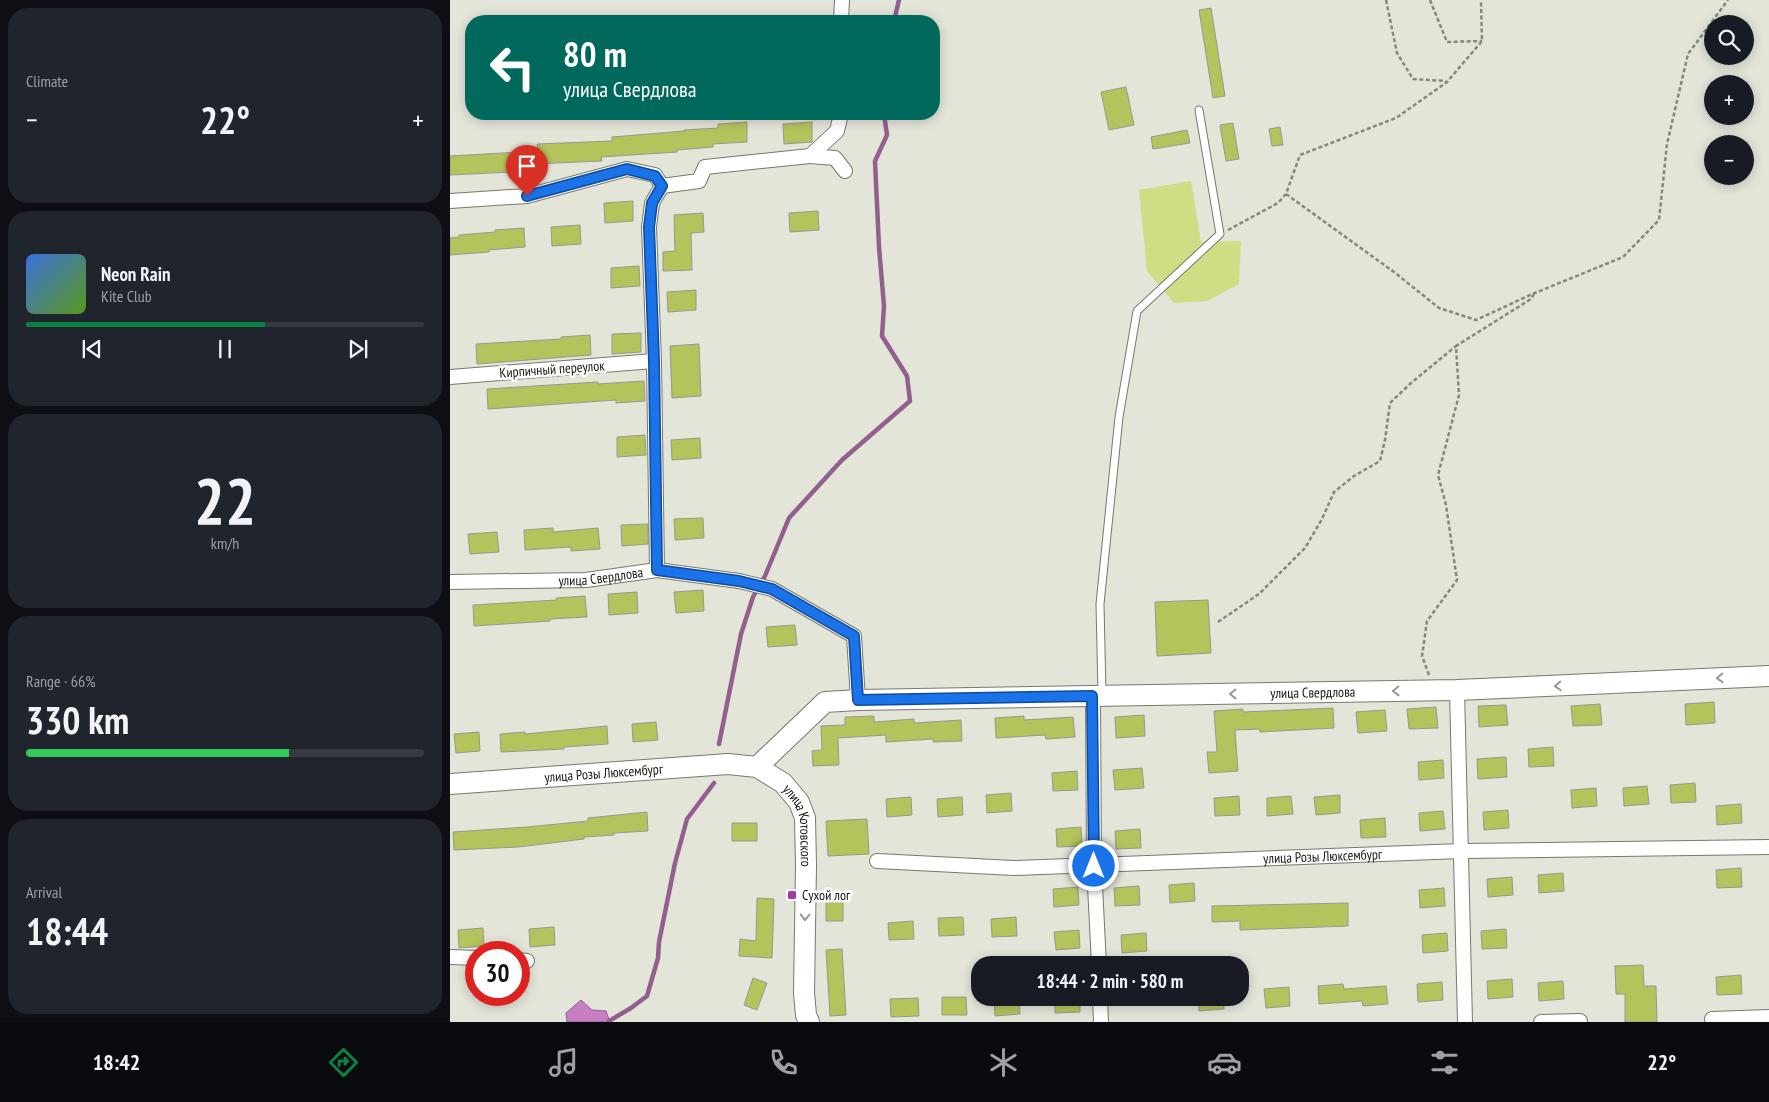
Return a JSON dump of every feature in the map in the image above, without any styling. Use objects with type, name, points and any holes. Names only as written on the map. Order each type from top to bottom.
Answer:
[{"type":"street","points":[[841,15],[842,0]]},
{"type":"street","points":[[810,156],[837,131],[840,120]]},
{"type":"street","points":[[662,186],[699,181],[705,167],[810,156],[835,158],[845,171]]},
{"type":"street","points":[[450,201],[527,196],[627,169],[655,176],[662,186]]},
{"type":"street","points":[[657,570],[654,361],[649,227],[652,203],[662,186]]},
{"type":"street","name":"Кирпичный переулок","points":[[450,377],[654,361]]},
{"type":"street","name":"улица Свердлова","points":[[450,582],[586,580],[657,570],[739,581],[772,589],[854,636],[858,700]]},
{"type":"street","name":"улица Свердлова","points":[[757,767],[825,702],[1457,690],[1769,676]]},
{"type":"street","points":[[1457,690],[1465,1022]]},
{"type":"street","points":[[1097,696],[1094,866],[1098,956]]},
{"type":"street","name":"улица Розы Люксембург","points":[[450,784],[728,764],[757,767]]},
{"type":"street","name":"улица Котовского","points":[[757,767],[783,783],[799,802],[805,818],[805,1020]]},
{"type":"street","name":"улица Розы Люксембург","points":[[877,861],[1014,868],[1461,851],[1769,847]]},
{"type":"street","points":[[450,957],[465,958]]},
{"type":"street","points":[[1100,1006],[1101,1022]]},
{"type":"street","points":[[1712,1019],[1769,1017]]},
{"type":"street","points":[[1541,1022],[1580,1021]]},
{"type":"lane","points":[[1097,696],[1100,604],[1119,417],[1137,311],[1220,234],[1199,110]]},
{"type":"path","points":[[1386,0],[1397,53],[1413,79],[1447,82]]},
{"type":"path","points":[[1430,0],[1447,42],[1482,41]]},
{"type":"path","points":[[1220,234],[1278,203],[1286,194],[1300,155],[1396,118],[1447,82],[1482,41],[1480,0]]},
{"type":"path","points":[[1286,194],[1387,266],[1439,308],[1476,320],[1535,293],[1623,257],[1659,220],[1667,144],[1688,54],[1728,0]]},
{"type":"path","points":[[1218,622],[1259,594],[1305,548],[1322,519],[1334,492],[1354,476],[1380,460],[1390,404],[1410,383],[1456,346],[1531,299],[1535,293]]},
{"type":"path","points":[[1456,346],[1459,395],[1438,475],[1446,505],[1457,580],[1427,621],[1422,656],[1429,675],[1457,690]]},
{"type":"green space","points":[[1191,181],[1201,242],[1241,241],[1239,284],[1207,301],[1174,303],[1147,271],[1139,190]]},
{"type":"shaded area","points":[[581,1000],[592,1010],[606,1011],[610,1022],[567,1022],[566,1013]]},
{"type":"building","points":[[1211,8],[1225,96],[1213,98],[1199,10]]},
{"type":"building","points":[[1126,87],[1134,125],[1109,130],[1101,92]]},
{"type":"building","points":[[747,122],[747,142],[713,144],[713,147],[677,150],[677,152],[601,157],[602,161],[532,164],[533,171],[450,175],[450,156],[538,151],[537,144],[612,141],[612,137],[718,128],[718,124]]},
{"type":"building","points":[[812,122],[812,142],[784,144],[783,124]]},
{"type":"building","points":[[1233,123],[1239,159],[1226,161],[1220,125]]},
{"type":"building","points":[[1280,127],[1283,145],[1272,146],[1269,129]]},
{"type":"building","points":[[1187,130],[1190,143],[1153,149],[1151,137]]},
{"type":"building","points":[[633,201],[633,221],[605,223],[604,203]]},
{"type":"building","points":[[818,211],[819,230],[790,232],[789,213]]},
{"type":"building","points":[[703,213],[704,232],[691,233],[692,270],[663,271],[663,252],[675,251],[674,215]]},
{"type":"building","points":[[580,225],[581,244],[552,246],[551,227]]},
{"type":"building","points":[[524,228],[525,247],[450,255],[450,238],[459,237],[459,235],[495,232],[495,230]]},
{"type":"building","points":[[639,266],[640,286],[611,288],[611,268]]},
{"type":"building","points":[[696,290],[696,310],[668,312],[667,292]]},
{"type":"building","points":[[641,333],[641,352],[612,354],[612,334]]},
{"type":"building","points":[[590,335],[591,355],[477,364],[476,344],[561,339],[561,337]]},
{"type":"building","points":[[699,344],[701,396],[672,398],[670,346]]},
{"type":"building","points":[[644,381],[645,401],[616,403],[616,400],[488,409],[487,389]]},
{"type":"building","points":[[645,435],[646,455],[617,457],[617,437]]},
{"type":"building","points":[[700,438],[701,458],[672,460],[671,440]]},
{"type":"building","points":[[703,518],[704,538],[675,540],[674,519]]},
{"type":"building","points":[[648,524],[648,544],[622,546],[621,525]]},
{"type":"building","points":[[553,528],[553,532],[598,528],[600,549],[571,551],[571,547],[525,550],[524,530]]},
{"type":"building","points":[[497,532],[499,552],[470,554],[468,534]]},
{"type":"building","points":[[703,590],[704,611],[676,613],[674,592]]},
{"type":"building","points":[[637,592],[638,613],[609,615],[608,594]]},
{"type":"building","points":[[585,596],[587,617],[474,626],[473,605],[557,600],[556,598]]},
{"type":"building","points":[[1208,600],[1211,653],[1157,656],[1155,602]]},
{"type":"building","points":[[795,625],[797,645],[768,647],[766,627]]},
{"type":"building","points":[[1714,702],[1715,723],[1686,725],[1685,704]]},
{"type":"building","points":[[1600,704],[1602,725],[1573,726],[1571,706]]},
{"type":"building","points":[[1506,705],[1508,725],[1479,727],[1478,706]]},
{"type":"building","points":[[1436,707],[1438,728],[1409,729],[1407,709]]},
{"type":"building","points":[[1333,708],[1334,728],[1260,732],[1259,729],[1235,730],[1238,771],[1209,773],[1207,752],[1217,752],[1214,711],[1243,709],[1243,712]]},
{"type":"building","points":[[1385,710],[1387,731],[1358,733],[1356,712]]},
{"type":"building","points":[[1144,715],[1145,736],[1116,738],[1115,717]]},
{"type":"building","points":[[874,716],[874,722],[914,719],[914,723],[961,720],[962,741],[933,742],[933,739],[886,742],[886,735],[838,738],[839,765],[813,766],[812,751],[822,750],[821,726],[845,725],[845,717]]},
{"type":"building","points":[[1024,716],[1024,720],[1073,717],[1075,737],[1046,739],[1045,735],[996,738],[995,718]]},
{"type":"building","points":[[656,722],[658,740],[633,742],[632,724]]},
{"type":"building","points":[[607,726],[608,744],[564,747],[564,749],[501,752],[500,734],[525,732],[525,734]]},
{"type":"building","points":[[479,732],[480,751],[456,753],[454,734]]},
{"type":"building","points":[[1553,747],[1554,766],[1529,767],[1528,749]]},
{"type":"building","points":[[1506,757],[1507,777],[1478,779],[1477,759]]},
{"type":"building","points":[[1443,760],[1444,778],[1419,780],[1418,762]]},
{"type":"building","points":[[1142,768],[1144,788],[1115,790],[1113,770]]},
{"type":"building","points":[[1077,771],[1078,790],[1053,791],[1052,773]]},
{"type":"building","points":[[1695,783],[1696,802],[1671,803],[1670,785]]},
{"type":"building","points":[[1647,786],[1649,804],[1624,806],[1623,788]]},
{"type":"building","points":[[1596,788],[1597,806],[1572,808],[1571,790]]},
{"type":"building","points":[[1011,793],[1012,811],[987,813],[986,795]]},
{"type":"building","points":[[1340,795],[1340,813],[1316,815],[1314,797]]},
{"type":"building","points":[[1239,796],[1240,815],[1215,816],[1214,798]]},
{"type":"building","points":[[1291,796],[1293,814],[1267,816],[1267,798]]},
{"type":"building","points":[[911,797],[912,815],[887,817],[886,799]]},
{"type":"building","points":[[962,797],[963,815],[938,817],[937,799]]},
{"type":"building","points":[[1741,804],[1742,823],[1717,825],[1716,806]]},
{"type":"building","points":[[1508,810],[1509,828],[1484,830],[1483,812]]},
{"type":"building","points":[[1443,811],[1445,829],[1420,831],[1419,813]]},
{"type":"building","points":[[647,812],[648,831],[614,833],[614,835],[584,837],[584,839],[518,847],[454,850],[453,832],[588,821],[588,818]]},
{"type":"building","points":[[1385,818],[1386,837],[1361,838],[1360,820]]},
{"type":"building","points":[[867,819],[869,854],[828,856],[826,821]]},
{"type":"building","points":[[732,823],[757,823],[757,841],[732,841]]},
{"type":"building","points":[[1081,827],[1082,846],[1057,847],[1056,829]]},
{"type":"building","points":[[1140,829],[1141,848],[1116,849],[1115,831]]},
{"type":"building","points":[[1741,868],[1742,887],[1717,888],[1716,870]]},
{"type":"building","points":[[1563,873],[1564,891],[1539,893],[1538,875]]},
{"type":"building","points":[[1512,877],[1513,895],[1488,897],[1487,879]]},
{"type":"building","points":[[1194,883],[1195,901],[1170,903],[1169,885]]},
{"type":"building","points":[[1139,886],[1140,905],[1115,906],[1114,888]]},
{"type":"building","points":[[1078,887],[1079,905],[1054,907],[1053,889]]},
{"type":"building","points":[[1444,888],[1445,906],[1420,908],[1419,890]]},
{"type":"building","points":[[826,894],[843,894],[843,921],[826,921]]},
{"type":"building","points":[[757,898],[774,899],[772,958],[739,956],[740,939],[756,941]]},
{"type":"building","points":[[1348,903],[1348,926],[1240,930],[1240,921],[1212,922],[1212,906]]},
{"type":"building","points":[[963,917],[964,935],[939,936],[938,918]]},
{"type":"building","points":[[1016,917],[1017,936],[992,937],[991,919]]},
{"type":"building","points":[[913,921],[914,939],[889,940],[888,923]]},
{"type":"building","points":[[554,927],[555,945],[530,947],[529,929]]},
{"type":"building","points":[[483,928],[484,941],[465,941],[465,948],[459,948],[458,930]]},
{"type":"building","points":[[1506,929],[1507,948],[1482,949],[1481,931]]},
{"type":"building","points":[[1079,930],[1080,948],[1056,950],[1054,932]]},
{"type":"building","points":[[1146,933],[1147,951],[1122,953],[1121,935]]},
{"type":"building","points":[[1447,933],[1448,951],[1423,953],[1422,935]]},
{"type":"building","points":[[842,949],[846,1015],[830,1016],[826,950]]},
{"type":"building","points":[[1643,965],[1644,986],[1656,986],[1657,1022],[1625,1022],[1625,994],[1616,994],[1615,966]]},
{"type":"building","points":[[1741,975],[1742,994],[1717,995],[1716,977]]},
{"type":"building","points":[[753,978],[767,983],[757,1010],[744,1005]]},
{"type":"building","points":[[1512,979],[1513,997],[1488,999],[1487,981]]},
{"type":"building","points":[[1563,981],[1564,999],[1539,1001],[1538,983]]},
{"type":"building","points":[[1442,982],[1443,1000],[1418,1002],[1417,984]]},
{"type":"building","points":[[1343,984],[1344,989],[1386,986],[1388,1004],[1363,1006],[1362,1001],[1319,1004],[1318,986]]},
{"type":"building","points":[[1289,987],[1290,1006],[1266,1008],[1264,989]]},
{"type":"building","points":[[942,997],[966,997],[967,1015],[942,1015]]},
{"type":"building","points":[[918,998],[919,1016],[891,1017],[890,999]]},
{"type":"building","points":[[994,1006],[1020,1006],[1020,1014],[995,1016]]},
{"type":"building","points":[[1055,1006],[1080,1006],[1080,1012],[1055,1013]]},
{"type":"building","points":[[1199,1006],[1224,1006],[1224,1009],[1199,1011]]},
{"type":"waterway","points":[[895,15],[899,0]]},
{"type":"waterway","points":[[719,744],[741,634],[753,597],[765,576],[789,518],[842,460],[910,401],[907,376],[882,336],[884,306],[875,161],[887,135],[885,120]]},
{"type":"waterway","points":[[609,1021],[647,996],[658,958],[659,942],[675,863],[687,819],[714,783]]},
{"type":"place","name":"Сухой лог","points":[[792,895]]},
{"type":"route","points":[[527,196],[627,169],[655,176],[662,186],[652,203],[649,227],[654,361],[657,570],[739,581],[772,589],[854,636],[858,700],[1092,696],[1094,866]]}]
